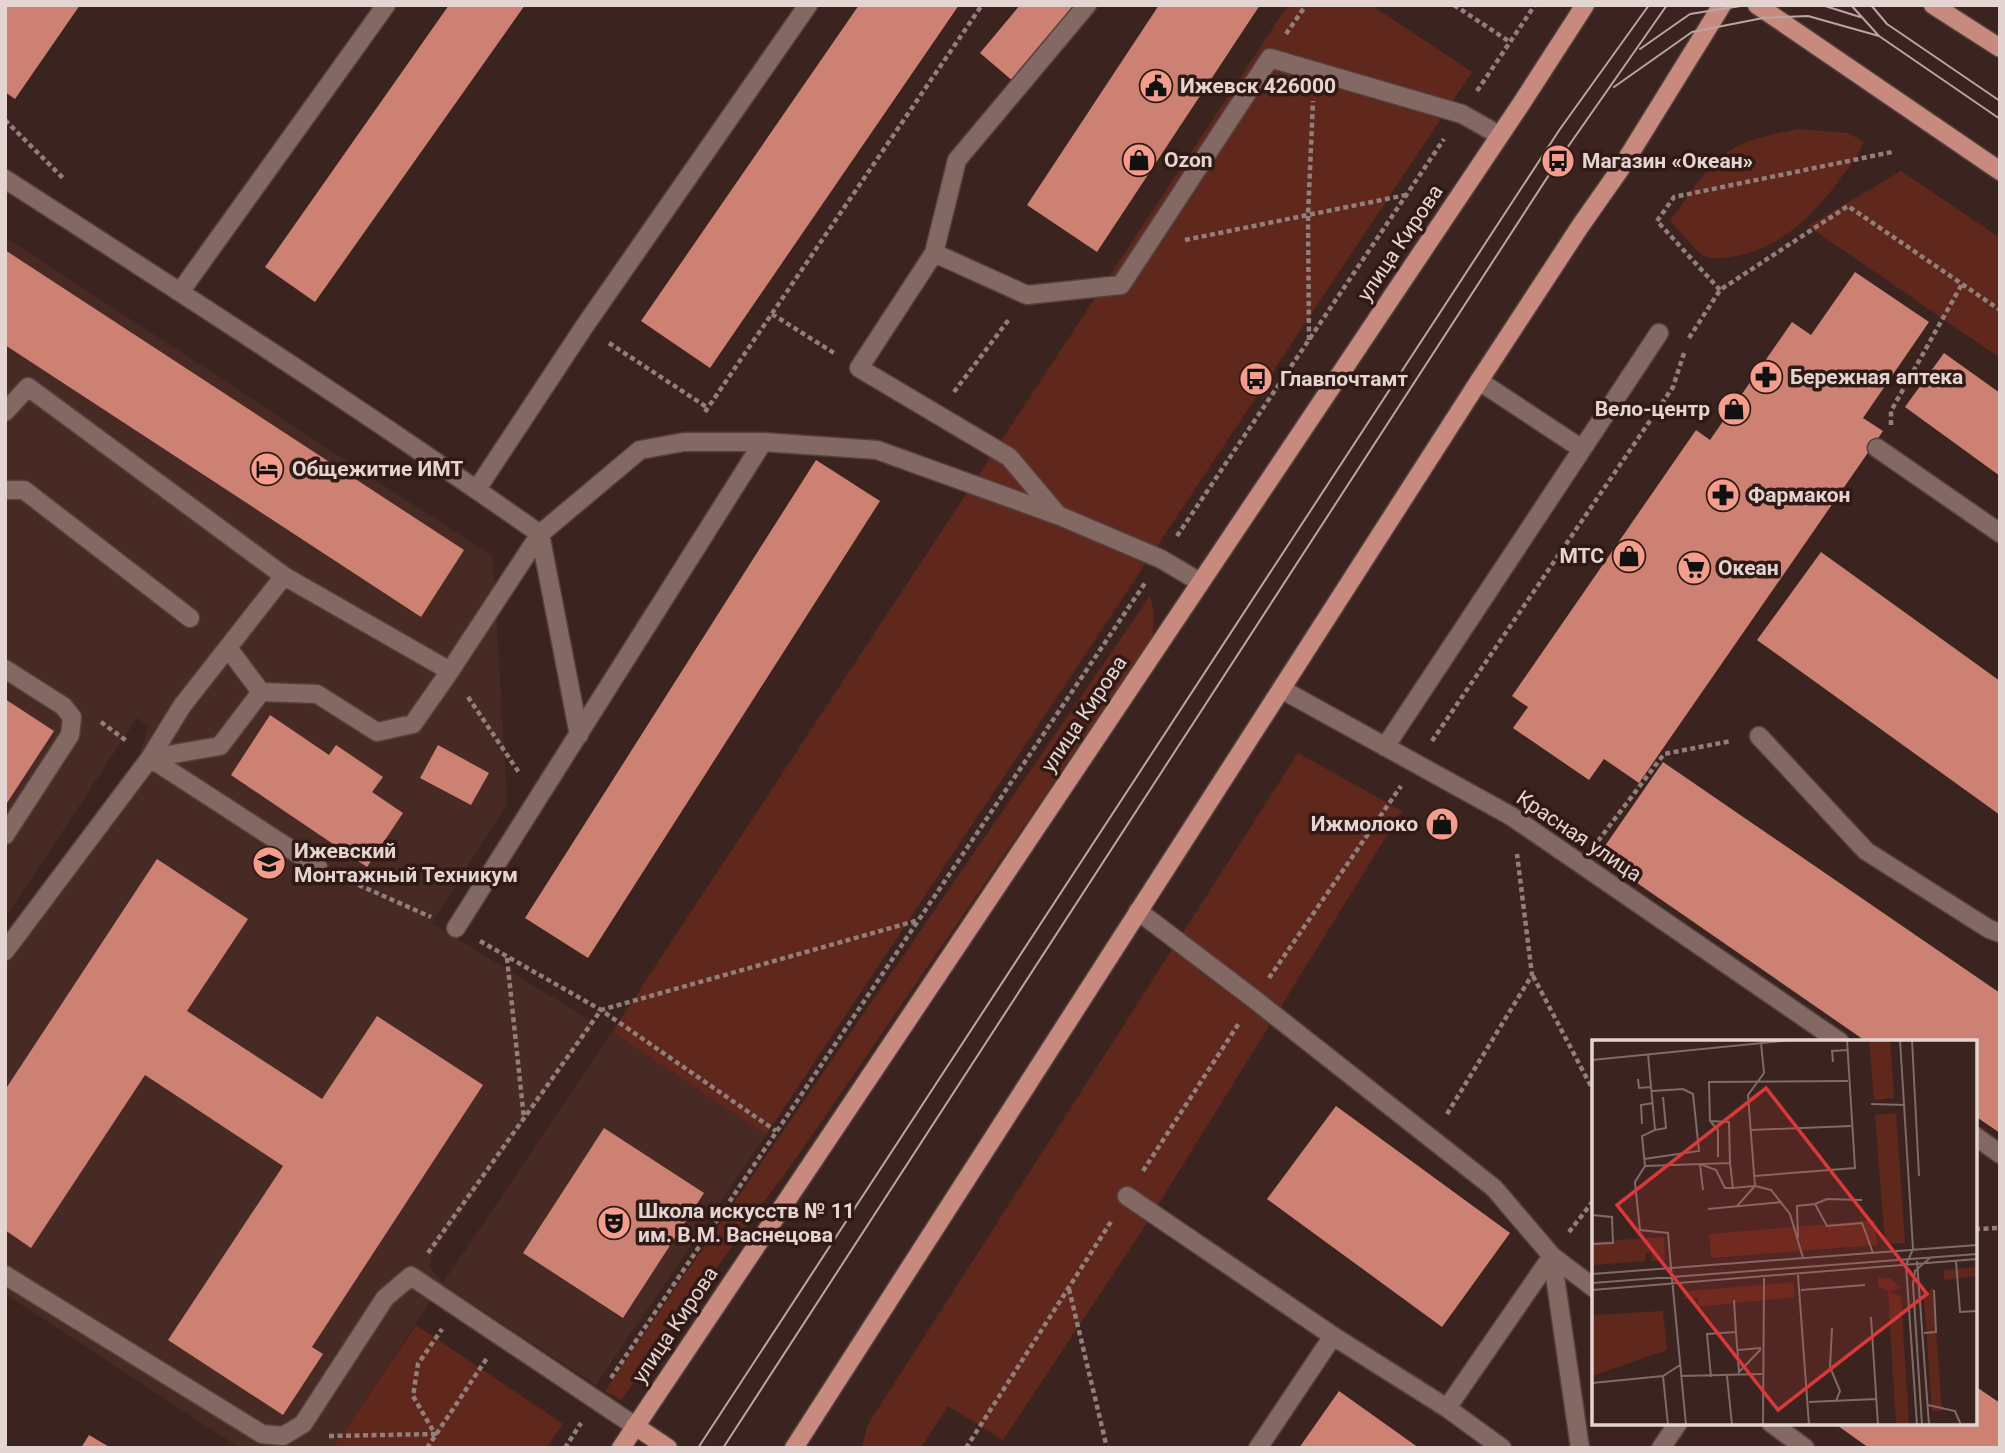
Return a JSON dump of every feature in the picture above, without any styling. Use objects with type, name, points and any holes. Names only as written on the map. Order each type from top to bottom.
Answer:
[{"type":"main road","name":"улица Кирова","points":[[621,1448],[1585,5]]},
{"type":"main road","points":[[794,1448],[1479,381],[1621,168],[1722,5]]},
{"type":"main road","points":[[1757,5],[2000,171]]},
{"type":"main road","points":[[1933,5],[2000,48]]},
{"type":"main road","points":[[635,1426],[667,1448]]},
{"type":"lane","points":[[180,292],[386,5]]},
{"type":"lane","points":[[477,489],[584,327],[808,5]]},
{"type":"lane","points":[[1060,516],[1009,457],[859,368],[934,253],[957,160],[1087,5]]},
{"type":"lane","points":[[934,253],[1027,295],[1121,285],[1270,58],[1462,114],[1499,135]]},
{"type":"lane","points":[[5,179],[477,489],[540,534],[579,736]]},
{"type":"lane","points":[[1385,747],[1659,333]]},
{"type":"lane","points":[[1479,381],[1583,449]]},
{"type":"lane","points":[[5,412],[28,387],[284,576],[450,671]]},
{"type":"lane","points":[[261,692],[317,694],[377,732],[413,723],[540,534],[640,450],[684,442],[764,442],[877,450],[1060,516],[1161,559],[1200,582]]},
{"type":"lane","points":[[456,928],[764,442]]},
{"type":"lane","points":[[1884,452],[2000,533]]},
{"type":"lane","points":[[5,491],[24,490],[190,618]]},
{"type":"lane","points":[[5,951],[150,758],[182,706],[284,576]]},
{"type":"lane","points":[[228,648],[261,692]]},
{"type":"lane","points":[[5,669],[62,706],[72,717],[70,735],[5,835]]},
{"type":"lane","name":"Красная улица","points":[[1281,689],[1511,816],[1837,1040]]},
{"type":"lane","points":[[150,758],[220,746],[261,692]]},
{"type":"lane","points":[[1759,736],[1866,850],[1989,929],[2000,933]]},
{"type":"lane","points":[[150,758],[318,867]]},
{"type":"lane","points":[[1138,911],[1494,1188],[1552,1256],[1592,1286]]},
{"type":"lane","points":[[1977,1137],[2000,1154]]},
{"type":"lane","points":[[1128,1196],[1332,1336],[1447,1408],[1502,1448]]},
{"type":"lane","points":[[1447,1408],[1552,1256]]},
{"type":"lane","points":[[1552,1256],[1580,1448]]},
{"type":"lane","points":[[5,1275],[261,1434],[283,1436],[303,1424],[385,1298],[411,1276],[635,1426]]},
{"type":"lane","points":[[1258,1448],[1332,1336]]},
{"type":"lane","points":[[1661,1448],[1677,1425]]},
{"type":"lane","points":[[1775,1425],[1805,1448]]},
{"type":"path","points":[[684,442],[982,5]]},
{"type":"path","points":[[1454,5],[1510,42]]},
{"type":"path","points":[[595,1400],[1535,5]]},
{"type":"path","points":[[1308,341],[1308,215],[1315,71]]},
{"type":"path","points":[[1720,290],[1657,221],[1674,197],[1892,152]]},
{"type":"path","points":[[1147,247],[1407,195]]},
{"type":"path","points":[[966,1448],[1254,999],[1673,387],[1691,334],[1720,290],[1847,206],[2000,310]]},
{"type":"path","points":[[1884,452],[1891,411],[1962,284]]},
{"type":"path","points":[[938,414],[1027,295]]},
{"type":"path","points":[[772,314],[859,368]]},
{"type":"path","points":[[584,327],[708,408]]},
{"type":"path","points":[[450,671],[538,799]]},
{"type":"path","points":[[72,717],[89,713],[150,758]]},
{"type":"path","points":[[1581,863],[1664,754],[1759,736]]},
{"type":"path","points":[[1511,816],[1532,975],[1592,1088]]},
{"type":"path","points":[[318,867],[456,928],[601,1010],[776,1131]]},
{"type":"path","points":[[411,1276],[601,1010],[919,920]]},
{"type":"path","points":[[507,957],[524,1119]]},
{"type":"path","points":[[1432,1139],[1532,975]]},
{"type":"path","points":[[1552,1256],[1592,1202]]},
{"type":"path","points":[[1977,1229],[2000,1228]]},
{"type":"path","points":[[1068,1287],[1107,1448]]},
{"type":"path","points":[[435,1434],[413,1396],[418,1364],[458,1308]]},
{"type":"path","points":[[427,1448],[501,1337]]},
{"type":"path","points":[[283,1436],[435,1434]]},
{"type":"shaded area","points":[[1288,5],[1371,5],[1472,72],[766,1135],[612,1032]]},
{"type":"shaded area","points":[[1799,129],[1848,133],[1864,142],[1834,187],[1791,231],[1752,252],[1720,258],[1704,256],[1670,221],[1701,178],[1722,156],[1740,145]]},
{"type":"shaded area","points":[[1901,171],[2000,238],[2000,358],[1808,226]]},
{"type":"shaded area","name":"Ижевский Монтажный Техникум","points":[[5,237],[493,557],[507,804],[432,923],[594,1023],[432,1254],[430,1267],[443,1283],[612,1032],[766,1135],[596,1385],[442,1284],[333,1448],[240,1448],[5,1294],[5,957],[136,762],[149,726],[137,718],[5,918]]},
{"type":"shaded area","points":[[1150,596],[1154,617],[1152,639],[804,1147],[621,1400],[605,1391]]},
{"type":"shaded area","points":[[1298,753],[1402,811],[1145,1226],[1003,1440],[948,1406],[921,1448],[862,1448],[867,1426]]},
{"type":"shaded area","points":[[416,1325],[563,1424],[546,1448],[333,1448]]},
{"type":"building","points":[[7,5],[80,5],[15,99],[5,92]]},
{"type":"building","points":[[449,5],[525,5],[315,302],[265,267]]},
{"type":"building","points":[[859,5],[959,5],[710,368],[641,321]]},
{"type":"building","points":[[1020,5],[1079,5],[1014,82],[980,53]]},
{"type":"building","points":[[1159,5],[1260,5],[1097,252],[1027,205]]},
{"type":"building","name":"Общежитие ИМТ","points":[[5,250],[464,550],[421,617],[5,345]]},
{"type":"building","name":"Океан","points":[[1855,272],[1929,322],[1863,418],[1883,431],[1639,783],[1604,759],[1589,780],[1513,728],[1528,707],[1512,696],[1696,430],[1710,440],[1792,322],[1811,335]]},
{"type":"building","points":[[1944,353],[2000,393],[2000,476],[1905,407]]},
{"type":"building","points":[[816,460],[880,501],[588,958],[525,918]]},
{"type":"building","points":[[1821,552],[2000,681],[2000,815],[1757,640]]},
{"type":"building","points":[[5,699],[54,731],[5,806]]},
{"type":"building","points":[[270,715],[329,755],[336,745],[383,777],[372,792],[403,813],[367,867],[231,775]]},
{"type":"building","points":[[438,745],[489,773],[471,805],[420,778]]},
{"type":"building","points":[[1663,762],[2000,993],[2000,1133],[1977,1117],[1977,1040],[1864,1040],[1598,856]]},
{"type":"building","points":[[157,859],[248,919],[187,1011],[322,1099],[377,1016],[483,1085],[312,1347],[323,1354],[283,1415],[168,1340],[283,1166],[145,1075],[31,1248],[5,1230],[5,1090]]},
{"type":"building","points":[[1336,1106],[1510,1233],[1442,1327],[1267,1199]]},
{"type":"building","points":[[604,1128],[704,1193],[623,1318],[523,1253]]},
{"type":"building","points":[[1977,1387],[2000,1403],[2000,1448],[1869,1448],[1837,1425],[1977,1425]]},
{"type":"building","points":[[1339,1391],[1419,1448],[1299,1448]]},
{"type":"building","points":[[89,1435],[111,1448],[81,1448]]},
{"type":"tram line","points":[[698,1448],[1560,129],[1649,5]]},
{"type":"tram line","points":[[723,1448],[1558,161],[1667,5]]},
{"type":"tram line","points":[[1640,49],[1690,14],[1747,5]]},
{"type":"tram line","points":[[1822,5],[1860,17]]},
{"type":"tram line","points":[[1851,5],[1879,36],[2000,119]]},
{"type":"tram line","points":[[1871,5],[1887,24],[2000,101]]},
{"type":"tram line","points":[[1614,87],[1692,32],[1763,18],[1808,16],[1879,36]]},
{"type":"place","name":"Ижевск 426000","points":[[1156,86]]},
{"type":"place","name":"Ozon","points":[[1139,160]]},
{"type":"place","name":"Магазин «Океан»","points":[[1558,161]]},
{"type":"place","name":"Бережная аптека","points":[[1766,377]]},
{"type":"place","name":"Главпочтамт","points":[[1256,379]]},
{"type":"place","name":"Вело-центр","points":[[1734,409]]},
{"type":"place","name":"Общежитие ИМТ","points":[[267,469]]},
{"type":"place","name":"Фармакон","points":[[1723,495]]},
{"type":"place","name":"МТС","points":[[1629,556]]},
{"type":"place","name":"Океан","points":[[1694,568]]},
{"type":"place","name":"Ижмолоко","points":[[1442,824]]},
{"type":"place","name":"Ижевский Монтажный Техникум","points":[[269,863]]},
{"type":"place","name":"Школа искусств № 11 им. В.М. Васнецова","points":[[614,1223]]}]
